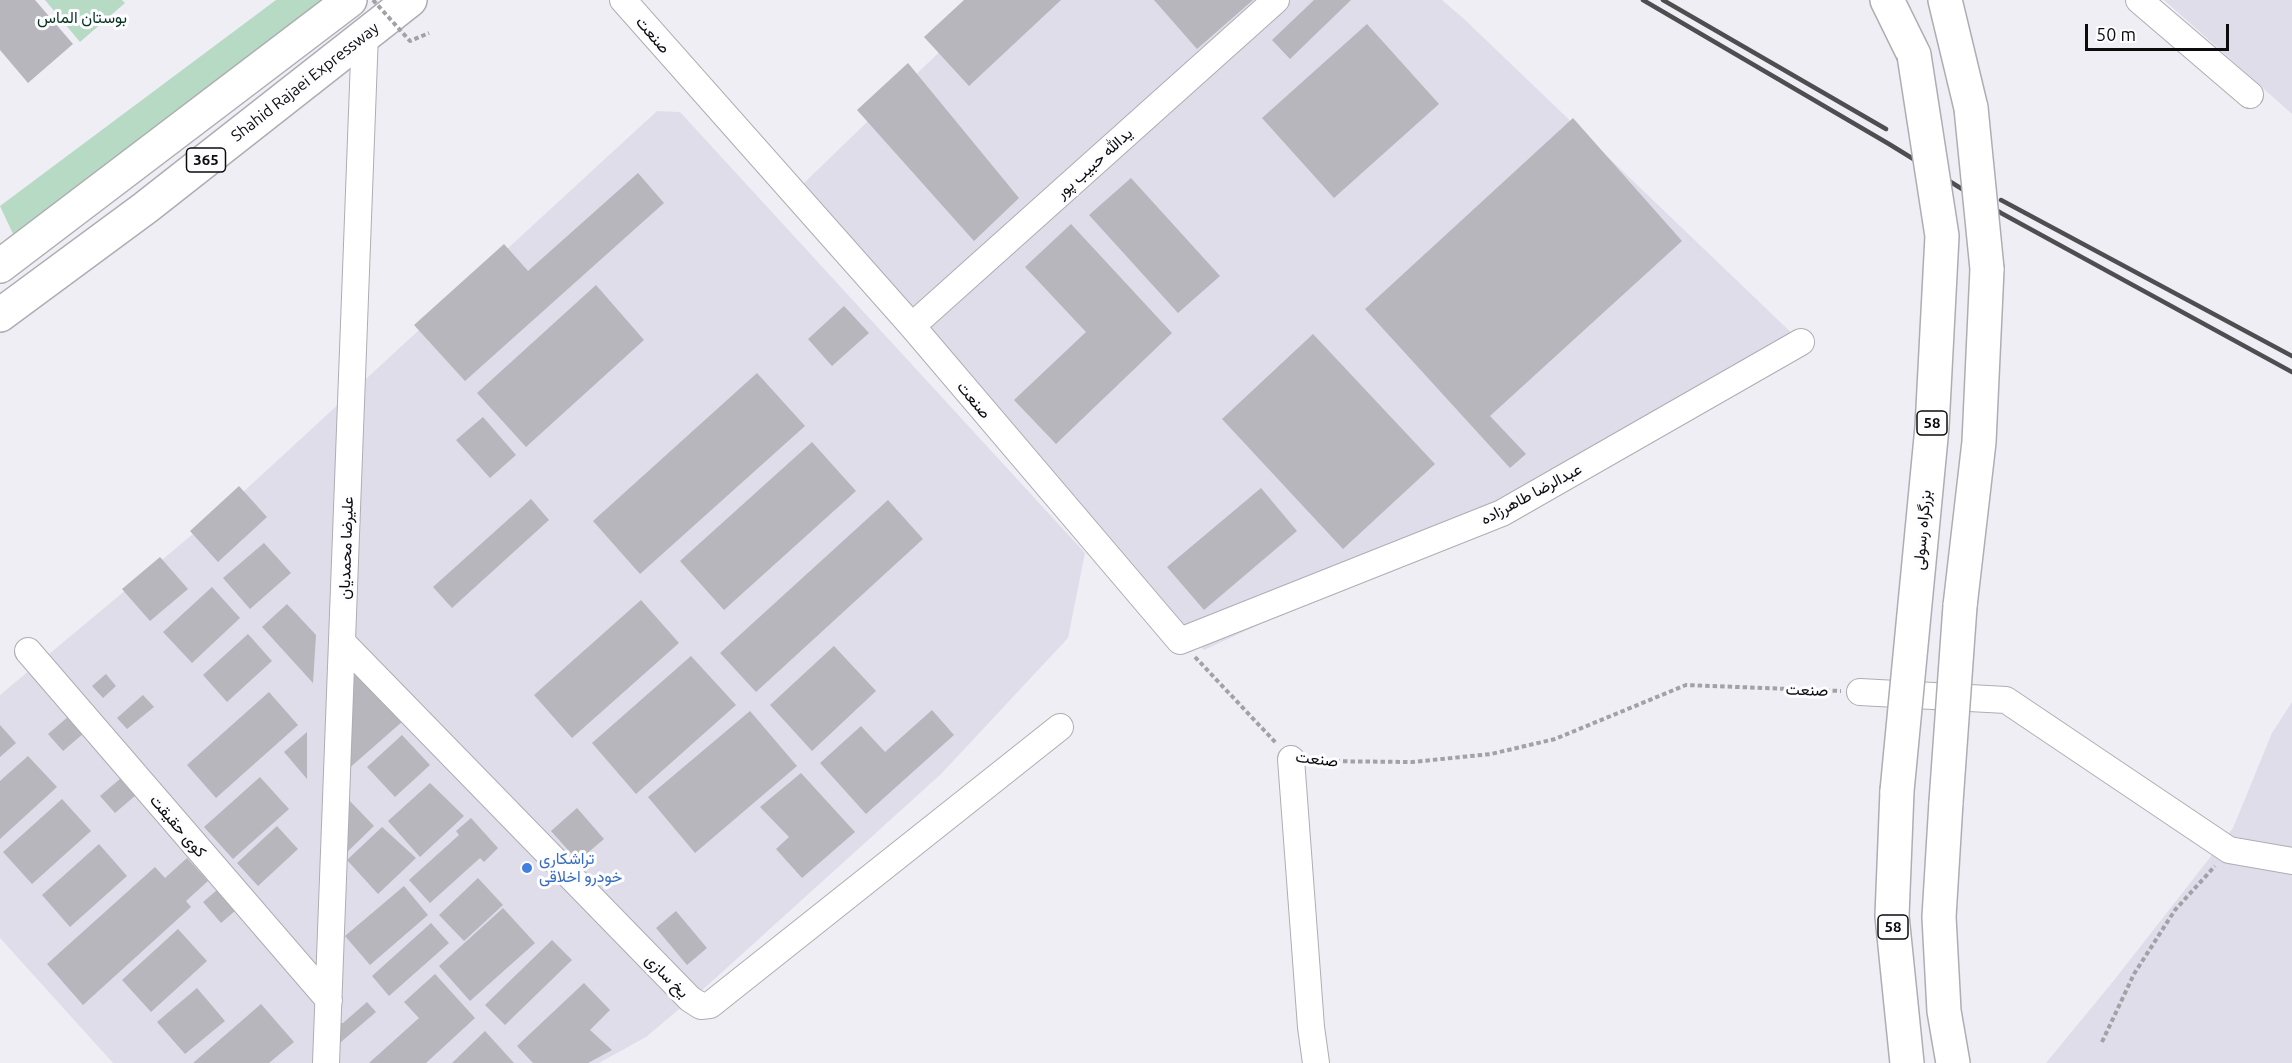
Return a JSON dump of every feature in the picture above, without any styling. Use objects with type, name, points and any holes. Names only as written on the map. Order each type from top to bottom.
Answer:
[{"type":"highway","name":"365","points":[[0,266],[350,0]]},
{"type":"highway","name":"Shahid Rajaei Expressway","points":[[0,315],[145,208],[365,33],[410,0]]},
{"type":"highway","points":[[1887,0],[1914,55]]},
{"type":"highway","name":"بزرگراه رسولی","points":[[1896,0],[1914,55],[1942,236],[1932,427],[1897,791],[1892,916],[1907,1063]]},
{"type":"highway","points":[[1946,0],[1971,108],[1987,269],[1979,442],[1960,606],[1939,917],[1944,1011],[1953,1063]]},
{"type":"street","name":"صنعت","points":[[623,0],[912,326],[1180,641]]},
{"type":"street","name":"یدالله حبیب پور","points":[[912,326],[1276,0]]},
{"type":"street","points":[[2139,0],[2250,95]]},
{"type":"street","name":"علیرضا محمدیان","points":[[326,1063],[365,33]]},
{"type":"street","name":"عبدالرضا طاهرزاده","points":[[1180,641],[1502,513],[1801,342]]},
{"type":"street","name":"یخ سازی","points":[[342,642],[690,999],[701,1006],[710,1005],[1060,727]]},
{"type":"street","name":"کوی حقیقت","points":[[28,651],[329,1000]]},
{"type":"street","points":[[1860,692],[2006,700],[2229,850],[2292,861]]},
{"type":"street","points":[[1292,759],[1311,1027],[1316,1063]]},
{"type":"path","points":[[373,0],[410,41],[429,33]]},
{"type":"path","name":"صنعت","points":[[1180,641],[1292,759],[1334,762],[1413,762],[1491,754],[1555,739],[1686,685],[1860,692]]},
{"type":"path","points":[[2102,1042],[2134,974],[2175,910],[2229,850]]},
{"type":"shaded area","points":[[993,0],[1442,0],[1801,342],[1492,517],[1204,650],[803,184]]},
{"type":"shaded area","points":[[2164,0],[2292,0],[2292,114]]},
{"type":"shaded area","points":[[657,111],[680,112],[1085,553],[1068,638],[941,774],[709,984],[646,1037],[599,1063],[113,1063],[0,938],[0,695],[242,493]]},
{"type":"shaded area","points":[[2292,702],[2292,1063],[2046,1063],[2233,828],[2272,733]]},
{"type":"green space","name":"بوستان الماس","points":[[45,0],[122,0],[125,3],[80,42]]},
{"type":"green space","points":[[276,0],[328,0],[14,236],[0,206]]},
{"type":"building","points":[[0,0],[35,0],[73,44],[28,83],[0,50]]},
{"type":"building","points":[[964,0],[1061,0],[969,86],[924,37]]},
{"type":"building","points":[[1154,0],[1253,0],[1197,49]]},
{"type":"building","points":[[1314,0],[1351,0],[1290,59],[1272,40]]},
{"type":"building","points":[[1367,24],[1439,104],[1334,198],[1262,118]]},
{"type":"building","points":[[908,63],[1019,198],[974,241],[857,110]]},
{"type":"building","points":[[1573,118],[1682,241],[1490,416],[1526,454],[1510,468],[1365,309]]},
{"type":"building","points":[[638,173],[664,203],[465,381],[414,325],[504,244],[528,271]]},
{"type":"building","points":[[1131,178],[1220,276],[1178,313],[1089,215]]},
{"type":"building","points":[[1071,224],[1172,333],[1056,444],[1014,400],[1086,332],[1025,267]]},
{"type":"building","points":[[596,285],[644,340],[526,447],[477,393]]},
{"type":"building","points":[[844,306],[869,333],[832,366],[808,339]]},
{"type":"building","points":[[1313,334],[1435,464],[1343,549],[1222,419]]},
{"type":"building","points":[[757,373],[805,426],[640,574],[593,521]]},
{"type":"building","points":[[483,417],[516,455],[490,478],[456,440]]},
{"type":"building","points":[[812,442],[856,491],[724,610],[680,561]]},
{"type":"building","points":[[239,486],[267,517],[218,562],[190,531]]},
{"type":"building","points":[[1261,488],[1297,531],[1204,610],[1167,567]]},
{"type":"building","points":[[531,499],[549,520],[452,608],[433,587]]},
{"type":"building","points":[[888,500],[923,539],[756,692],[720,653]]},
{"type":"building","points":[[264,543],[291,573],[250,609],[223,578]]},
{"type":"building","points":[[160,557],[188,589],[150,621],[122,589]]},
{"type":"building","points":[[212,587],[240,618],[192,663],[163,632]]},
{"type":"building","points":[[641,600],[679,643],[572,738],[534,695]]},
{"type":"building","points":[[287,604],[316,635],[313,683],[262,627]]},
{"type":"building","points":[[248,634],[272,661],[227,702],[203,675]]},
{"type":"building","points":[[834,646],[876,691],[812,751],[770,705]]},
{"type":"building","points":[[691,656],[736,705],[636,794],[592,743]]},
{"type":"building","points":[[346,673],[362,673],[403,721],[346,771]]},
{"type":"building","points":[[106,674],[116,686],[103,698],[92,686]]},
{"type":"building","points":[[269,692],[298,725],[216,798],[187,765]]},
{"type":"building","points":[[143,695],[154,707],[127,729],[117,718]]},
{"type":"building","points":[[932,710],[954,735],[866,814],[820,763],[861,726],[885,752]]},
{"type":"building","points":[[750,711],[797,766],[695,853],[648,797]]},
{"type":"building","points":[[69,716],[84,733],[63,751],[48,734]]},
{"type":"building","points":[[0,725],[16,743],[0,757]]},
{"type":"building","points":[[307,732],[307,779],[284,752]]},
{"type":"building","points":[[402,735],[430,765],[395,797],[367,767]]},
{"type":"building","points":[[28,756],[57,787],[0,839],[0,781]]},
{"type":"building","points":[[801,773],[855,832],[802,878],[776,849],[789,837],[760,807]]},
{"type":"building","points":[[260,777],[289,809],[233,859],[204,827]]},
{"type":"building","points":[[121,778],[136,795],[115,813],[100,796]]},
{"type":"building","points":[[430,783],[464,816],[420,857],[388,821]]},
{"type":"building","points":[[345,796],[374,826],[342,857]]},
{"type":"building","points":[[62,799],[91,831],[32,884],[3,852]]},
{"type":"building","points":[[577,808],[604,839],[578,861],[551,831]]},
{"type":"building","points":[[471,818],[498,848],[484,862],[480,858],[430,903],[409,880],[459,835],[456,831]]},
{"type":"building","points":[[277,826],[298,849],[258,886],[237,863]]},
{"type":"building","points":[[382,827],[416,858],[378,894],[347,860]]},
{"type":"building","points":[[99,844],[127,876],[70,927],[42,895]]},
{"type":"building","points":[[187,858],[208,881],[186,901],[191,907],[83,1005],[47,964],[155,867],[165,878]]},
{"type":"building","points":[[478,878],[503,905],[464,941],[439,915]]},
{"type":"building","points":[[404,886],[428,915],[370,965],[345,936]]},
{"type":"building","points":[[217,890],[235,911],[221,923],[203,902]]},
{"type":"building","points":[[503,908],[535,943],[470,1001],[439,966]]},
{"type":"building","points":[[676,911],[707,948],[687,965],[656,928]]},
{"type":"building","points":[[431,923],[449,943],[389,996],[372,976]]},
{"type":"building","points":[[178,929],[207,961],[151,1012],[122,980]]},
{"type":"building","points":[[552,940],[572,960],[505,1025],[485,1005]]},
{"type":"building","points":[[435,974],[475,1018],[426,1063],[369,1063],[419,1018],[404,1002]]},
{"type":"building","points":[[584,983],[610,1010],[590,1030],[612,1050],[588,1063],[533,1063],[517,1046]]},
{"type":"building","points":[[197,988],[225,1021],[185,1054],[157,1022]]},
{"type":"building","points":[[367,1002],[376,1012],[334,1048],[335,1023],[343,1023]]},
{"type":"building","points":[[261,1004],[294,1042],[269,1063],[193,1063]]},
{"type":"building","points":[[485,1031],[514,1063],[452,1063]]},
{"type":"railway","points":[[1643,0],[1889,144],[2001,213],[2292,372]]},
{"type":"railway","points":[[1663,0],[1886,129]]},
{"type":"railway","points":[[2001,200],[2292,356]]},
{"type":"place","name":"تراشکاری خودرو اخلاقی","points":[[527,868]]}]
